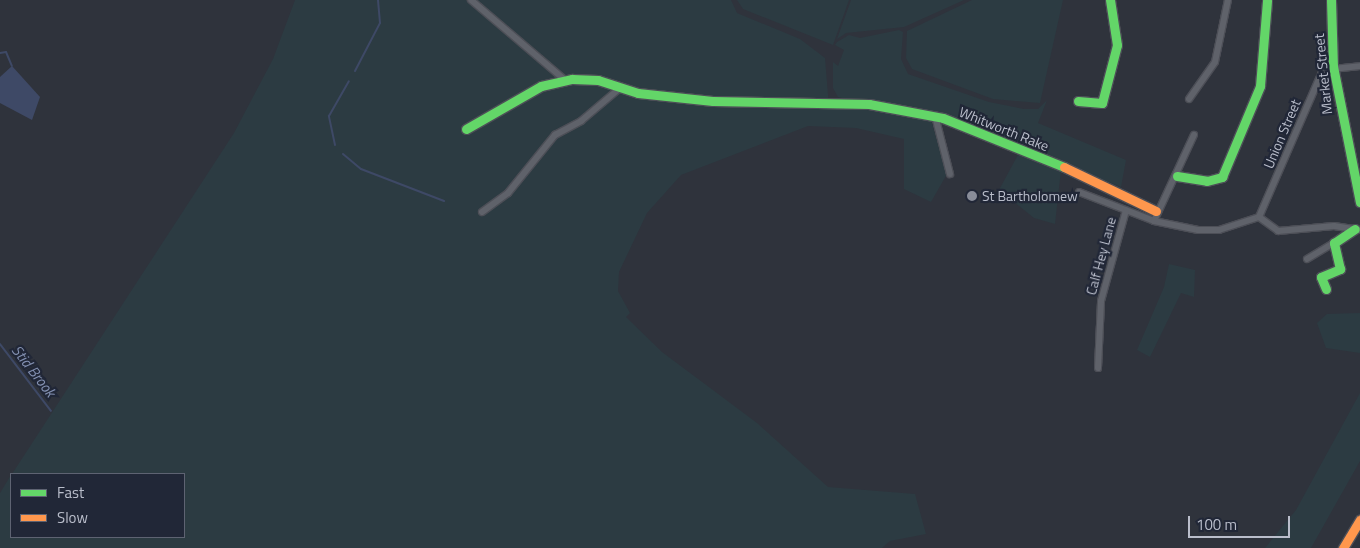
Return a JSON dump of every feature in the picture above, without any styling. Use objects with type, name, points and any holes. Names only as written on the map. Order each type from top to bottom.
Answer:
[{"type":"street","points":[[471,0],[565,80]]},
{"type":"street","points":[[1078,101],[1102,103],[1117,45],[1110,0]]},
{"type":"street","points":[[1189,99],[1215,62],[1228,0]]},
{"type":"street","points":[[1176,176],[1207,180],[1222,177],[1260,86],[1267,0]]},
{"type":"street","name":"Market Street","points":[[1331,0],[1333,66],[1360,202]]},
{"type":"street","points":[[1333,66],[1360,66]]},
{"type":"street","name":"Union Street","points":[[1259,217],[1323,70],[1333,66]]},
{"type":"street","name":"Whitworth Rake","points":[[466,129],[541,86],[565,80],[598,80],[620,88],[713,101],[832,100],[935,116],[1100,182],[1156,211]]},
{"type":"street","points":[[482,212],[508,193],[555,135],[580,121],[620,88]]},
{"type":"street","points":[[935,116],[950,174]]},
{"type":"street","points":[[1154,221],[1156,211],[1176,176],[1194,135]]},
{"type":"street","points":[[1079,192],[1154,221],[1210,231],[1259,217],[1278,231],[1334,226],[1357,229]]},
{"type":"street","name":"Calf Hey Lane","points":[[1098,368],[1103,292],[1126,210]]},
{"type":"street","points":[[1308,259],[1357,229]]},
{"type":"street","points":[[1326,289],[1321,277],[1340,269],[1334,243]]},
{"type":"street","points":[[1343,548],[1359,522]]},
{"type":"shaded area","points":[[295,0],[731,0],[737,13],[800,39],[825,58],[829,107],[906,113],[931,120],[947,174],[931,202],[904,189],[904,139],[856,128],[808,126],[681,175],[647,213],[619,272],[618,291],[630,313],[626,317],[662,352],[757,423],[828,487],[915,494],[926,534],[890,541],[882,548],[0,548],[0,493],[10,477],[10,538],[185,538],[185,473],[13,473],[234,133],[273,59]]},
{"type":"shaded area","points":[[737,0],[849,0],[833,45],[743,9]]},
{"type":"shaded area","points":[[851,0],[964,0],[904,27],[846,33],[837,39]]},
{"type":"shaded area","points":[[972,0],[1063,0],[1040,103],[993,99],[912,69],[906,58],[907,31]]},
{"type":"shaded area","points":[[899,30],[903,32],[901,59],[908,74],[989,102],[1024,109],[1038,109],[1047,100],[1038,123],[1126,160],[1121,187],[969,127],[838,97],[833,88],[833,62],[838,66],[844,50],[835,45],[837,42],[849,35],[860,38]]},
{"type":"shaded area","points":[[1019,153],[1061,170],[1055,224],[1034,218],[999,190]]},
{"type":"shaded area","points":[[1169,264],[1195,270],[1194,297],[1181,293],[1150,357],[1137,350],[1164,287]]},
{"type":"shaded area","points":[[1360,313],[1360,353],[1326,348],[1317,323],[1327,314]]},
{"type":"shaded area","points":[[1360,393],[1360,461],[1311,548],[1265,548],[1296,510]]},
{"type":"water","points":[[12,66],[40,97],[32,120],[0,103],[0,77]]},
{"type":"waterway","points":[[355,71],[380,23],[378,0]]},
{"type":"waterway","points":[[0,53],[6,52],[12,66]]},
{"type":"waterway","points":[[335,145],[329,116],[349,81]]},
{"type":"waterway","points":[[343,154],[361,169],[444,201]]},
{"type":"waterway","name":"Stid Brook","points":[[0,344],[51,411]]},
{"type":"traffic: fast","points":[[1078,101],[1102,103],[1117,45],[1110,0]]},
{"type":"traffic: fast","points":[[1177,176],[1207,181],[1222,177],[1260,86],[1267,0]]},
{"type":"traffic: fast","points":[[1331,0],[1333,66],[1360,202]]},
{"type":"traffic: fast","points":[[466,129],[541,86],[572,79],[598,80],[638,93],[713,101],[869,104],[943,118],[1064,167]]},
{"type":"traffic: fast","points":[[1326,289],[1321,277],[1340,269],[1334,243],[1355,229]]},
{"type":"traffic: slow","points":[[1064,167],[1156,211]]},
{"type":"traffic: slow","points":[[1343,548],[1360,520]]},
{"type":"place","name":"St Bartholomew","points":[[972,196]]}]
